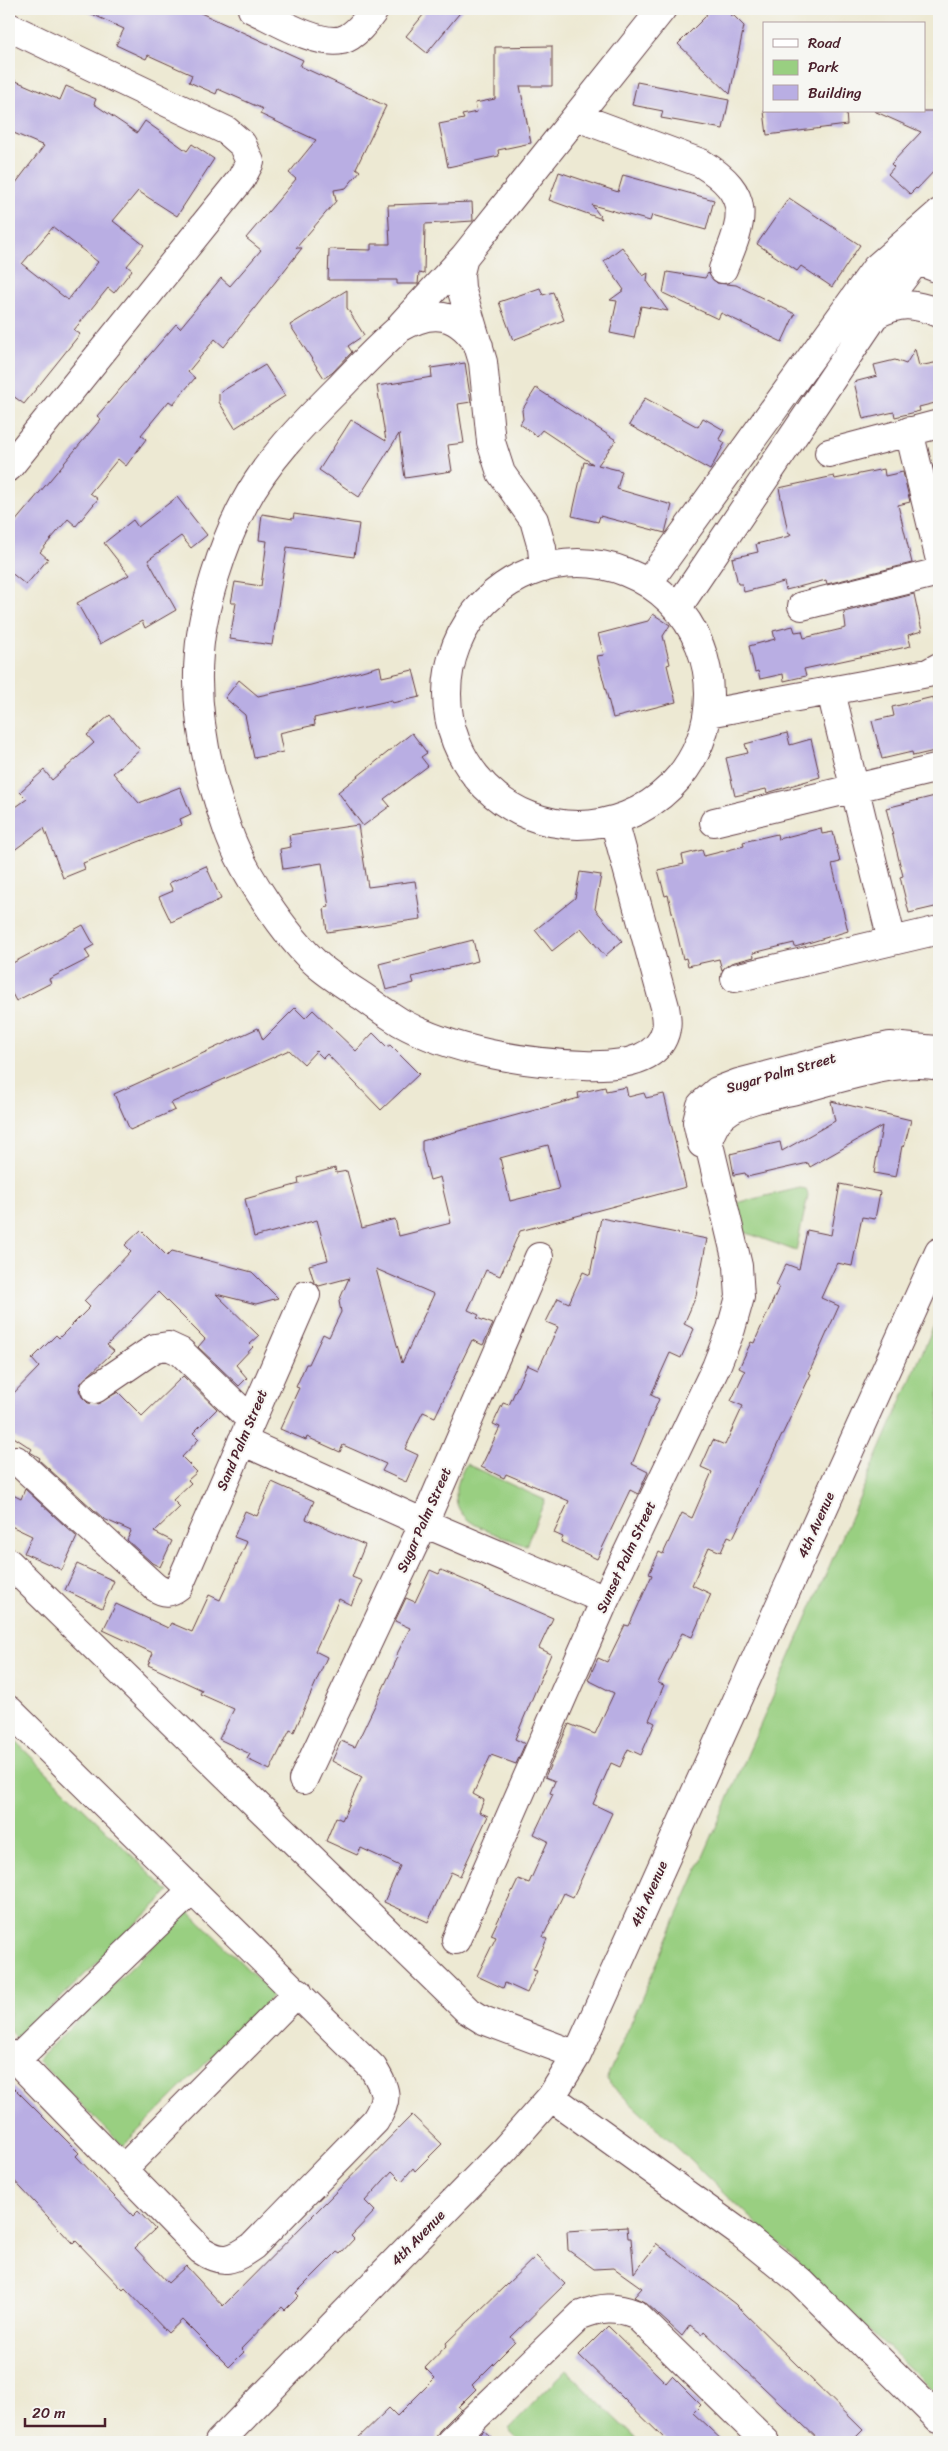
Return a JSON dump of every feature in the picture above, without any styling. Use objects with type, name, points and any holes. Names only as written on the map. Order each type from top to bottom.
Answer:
[{"type":"street","points":[[252,9],[326,40],[342,40],[354,34],[375,9]]},
{"type":"street","points":[[615,824],[665,1006],[667,1027],[662,1042],[648,1056],[626,1062],[585,1065],[524,1060],[450,1043],[401,1022],[319,966],[290,934],[252,879],[228,831],[210,768],[200,706],[199,653],[205,614],[228,540],[243,505],[261,476],[299,428],[389,338],[464,257],[662,9]]},
{"type":"street","points":[[9,27],[227,130],[242,144],[250,162],[241,179],[9,467]]},
{"type":"street","points":[[577,117],[701,163],[724,179],[734,190],[739,203],[738,231],[723,269]]},
{"type":"street","points":[[648,583],[876,268],[939,213]]},
{"type":"street","points":[[678,607],[875,314],[928,265],[939,231]]},
{"type":"street","points":[[464,257],[460,273],[462,288],[479,346],[491,442],[501,473],[534,520],[542,548],[544,568]]},
{"type":"street","points":[[876,268],[890,261],[928,265]]},
{"type":"street","points":[[875,314],[906,304],[923,307],[939,313]]},
{"type":"street","points":[[389,338],[414,320],[427,317],[443,317],[457,321],[469,330],[479,346]]},
{"type":"street","points":[[829,453],[939,424]]},
{"type":"street","points":[[909,431],[939,556]]},
{"type":"street","points":[[556,563],[601,564],[643,579],[678,607],[701,645],[710,689],[709,713],[704,734],[683,773],[650,803],[615,824],[566,824],[525,814],[490,792],[463,759],[448,720],[446,677],[458,637],[482,602],[516,577],[544,568],[556,563]]},
{"type":"street","points":[[802,606],[939,572]]},
{"type":"street","points":[[709,713],[928,673],[939,667]]},
{"type":"street","points":[[831,692],[892,941]]},
{"type":"street","points":[[714,822],[939,768]]},
{"type":"street","points":[[736,978],[939,930]]},
{"type":"street","name":"Sugar Palm Street","points":[[712,1166],[700,1139],[697,1122],[701,1105],[717,1091],[738,1083],[838,1056],[890,1046],[939,1050]]},
{"type":"street","name":"Sugar Palm Street","points":[[712,1166],[708,1140],[716,1120],[731,1109],[750,1102],[897,1066],[929,1064],[939,1066]]},
{"type":"street","name":"Sunset Palm Street","points":[[456,1940],[605,1600],[716,1367],[731,1329],[740,1297],[738,1266],[712,1166]]},
{"type":"street","name":"4th Avenue","points":[[219,2442],[505,2149],[551,2097],[577,2055],[939,1252]]},
{"type":"street","name":"Sugar Palm Street","points":[[303,1780],[424,1523],[539,1257]]},
{"type":"street","name":"Sand Palm Street","points":[[16,1460],[155,1587],[164,1593],[172,1592],[179,1586],[306,1295]]},
{"type":"street","points":[[95,1389],[155,1348],[168,1346],[181,1352],[247,1430],[424,1523],[605,1600]]},
{"type":"street","points":[[9,1563],[467,2010],[483,2020],[577,2055]]},
{"type":"street","points":[[9,1710],[298,1992],[373,2068],[385,2094],[384,2107],[375,2121],[260,2239],[240,2255],[224,2261],[211,2257],[201,2250],[124,2168],[13,2057],[192,1890]]},
{"type":"street","points":[[124,2168],[298,1992]]},
{"type":"street","points":[[551,2097],[742,2236],[801,2282],[939,2419]]},
{"type":"street","points":[[450,2442],[581,2315],[596,2309],[618,2307],[635,2314],[766,2442]]},
{"type":"green space","points":[[800,1188],[806,1189],[808,1195],[796,1251],[744,1232],[736,1203]]},
{"type":"green space","points":[[939,1314],[939,2396],[606,2080]]},
{"type":"green space","points":[[466,1464],[545,1500],[526,1546],[480,1527],[468,1520],[460,1510],[456,1499],[458,1483]]},
{"type":"green space","points":[[9,1735],[169,1892],[18,2040],[9,2030]]},
{"type":"green space","points":[[189,1911],[274,1995],[123,2146],[37,2060]]},
{"type":"green space","points":[[566,2370],[640,2442],[521,2442],[508,2429]]},
{"type":"building","points":[[81,9],[192,9],[303,60],[300,66],[386,106],[356,168],[360,171],[346,188],[334,190],[336,201],[296,248],[302,248],[224,347],[215,339],[188,372],[195,378],[173,404],[169,401],[141,435],[146,439],[126,466],[118,459],[90,493],[98,499],[76,526],[68,519],[40,552],[48,559],[26,585],[9,571],[9,529],[101,419],[97,416],[176,324],[180,328],[221,278],[230,286],[261,250],[246,238],[296,179],[289,173],[316,140],[260,114],[263,109],[218,89],[216,94],[189,82],[192,75],[148,55],[146,59],[116,45],[124,29]]},
{"type":"building","points":[[428,9],[463,9],[427,53],[406,36]]},
{"type":"building","points":[[707,9],[731,9],[731,16],[734,16],[744,26],[730,94],[678,44],[706,16]]},
{"type":"building","points":[[552,46],[552,86],[520,86],[531,143],[498,150],[499,156],[448,167],[439,124],[464,119],[462,115],[477,112],[475,103],[495,99],[495,47]]},
{"type":"building","points":[[9,78],[60,100],[66,86],[96,99],[94,104],[137,133],[145,121],[187,151],[192,144],[214,159],[177,216],[138,191],[113,221],[144,245],[127,266],[132,270],[114,293],[108,288],[74,330],[80,334],[24,404],[9,393],[9,192],[44,146],[9,131]],"holes":[[[53,227],[98,262],[68,300],[22,264]]]},
{"type":"building","points":[[637,82],[729,100],[723,129],[661,118],[663,111],[632,105]]},
{"type":"building","points":[[939,111],[939,166],[910,194],[888,174],[894,167],[891,164],[921,132],[876,112]]},
{"type":"building","points":[[764,112],[846,112],[847,125],[767,135]]},
{"type":"building","points":[[559,172],[618,192],[623,175],[714,200],[706,230],[652,215],[650,221],[592,205],[602,219],[549,200]]},
{"type":"building","points":[[789,198],[860,245],[832,287],[801,266],[797,271],[757,244]]},
{"type":"building","points":[[472,202],[473,221],[425,224],[424,274],[419,273],[418,284],[397,284],[397,280],[328,280],[329,249],[371,250],[371,244],[390,244],[388,205]]},
{"type":"building","points":[[622,247],[643,276],[648,273],[647,281],[668,311],[641,306],[634,338],[610,333],[617,301],[610,300],[624,290],[604,261]]},
{"type":"building","points":[[667,272],[705,278],[708,273],[717,283],[736,285],[795,314],[782,342],[721,313],[718,319],[663,293]]},
{"type":"building","points":[[540,288],[543,295],[553,292],[564,320],[513,340],[499,302]]},
{"type":"building","points":[[347,290],[347,308],[364,335],[348,346],[352,352],[332,373],[324,378],[290,325]]},
{"type":"building","points":[[915,349],[919,366],[939,362],[939,402],[919,407],[920,411],[895,417],[894,412],[863,419],[854,382],[877,376],[874,365],[895,360],[906,364]]},
{"type":"building","points":[[465,363],[471,402],[458,404],[464,443],[448,445],[452,471],[405,478],[399,434],[359,497],[319,470],[351,420],[386,441],[377,386],[432,377],[431,368]]},
{"type":"building","points":[[265,365],[285,396],[235,428],[219,402],[219,393]]},
{"type":"building","points":[[536,388],[616,440],[598,465],[622,471],[617,489],[672,505],[665,533],[600,516],[598,522],[572,516],[584,462],[593,464],[542,430],[537,436],[520,424],[523,419],[522,410]]},
{"type":"building","points":[[645,398],[698,427],[703,418],[724,430],[719,439],[725,443],[710,470],[629,425]]},
{"type":"building","points":[[939,464],[939,490],[933,466]]},
{"type":"building","points":[[884,469],[885,476],[903,472],[910,502],[898,505],[912,563],[827,584],[826,580],[786,590],[784,582],[744,592],[742,584],[738,584],[732,558],[758,552],[756,544],[790,536],[791,534],[788,532],[779,488],[834,476],[835,479]]},
{"type":"building","points":[[177,497],[207,535],[191,548],[181,536],[148,560],[176,610],[145,628],[142,621],[100,644],[77,603],[129,575],[104,543],[133,520],[138,527]]},
{"type":"building","points":[[262,514],[293,519],[294,514],[359,524],[354,557],[287,547],[272,645],[230,639],[236,603],[231,603],[235,582],[261,586],[267,541],[259,540]]},
{"type":"building","points":[[914,594],[922,631],[908,635],[911,646],[804,669],[806,676],[784,681],[783,674],[760,679],[758,671],[755,672],[749,646],[775,639],[773,631],[793,626],[795,632],[802,631],[804,638],[846,628],[844,612]]},
{"type":"building","points":[[653,614],[670,625],[663,636],[670,664],[667,665],[676,702],[613,718],[597,656],[604,655],[598,634],[648,621]]},
{"type":"building","points":[[380,666],[382,677],[413,670],[420,697],[392,703],[392,700],[314,718],[315,725],[279,733],[283,752],[254,758],[245,715],[225,698],[239,680],[258,696],[311,685]]},
{"type":"building","points":[[933,697],[936,708],[939,707],[939,750],[913,756],[912,752],[882,759],[872,721],[894,716],[892,707]]},
{"type":"building","points":[[110,715],[140,750],[113,773],[139,803],[180,787],[191,814],[180,819],[182,825],[83,863],[85,869],[63,878],[44,828],[9,854],[9,812],[27,799],[20,792],[44,770],[52,780],[94,743],[87,735]]},
{"type":"building","points":[[412,733],[427,753],[421,757],[428,766],[384,799],[390,806],[363,826],[338,792]]},
{"type":"building","points":[[787,733],[790,745],[811,739],[820,777],[767,793],[766,789],[735,796],[726,758],[748,753],[745,744]]},
{"type":"building","points":[[939,795],[939,906],[909,913],[900,877],[903,876],[886,808]]},
{"type":"building","points":[[358,825],[368,887],[415,881],[421,919],[327,932],[324,908],[329,907],[322,863],[283,869],[280,849],[291,847],[289,835]]},
{"type":"building","points":[[821,828],[822,834],[833,832],[840,862],[832,864],[848,931],[795,947],[794,943],[753,953],[754,957],[731,963],[722,970],[719,959],[688,966],[686,958],[683,959],[668,895],[665,896],[658,870],[684,864],[682,855],[702,850],[704,856],[744,846],[743,842],[777,834],[778,839]]},
{"type":"building","points":[[206,866],[221,899],[171,922],[159,897],[173,891],[169,883]]},
{"type":"building","points":[[580,872],[601,875],[595,909],[622,941],[605,956],[581,928],[552,951],[535,930],[575,898]]},
{"type":"building","points":[[83,925],[94,945],[85,950],[90,958],[49,979],[51,983],[16,1001],[9,988],[9,965]]},
{"type":"building","points":[[473,940],[478,961],[412,977],[414,983],[386,990],[379,964]]},
{"type":"building","points":[[295,1008],[305,1018],[313,1010],[356,1051],[373,1033],[387,1047],[390,1045],[419,1074],[381,1110],[327,1054],[323,1058],[316,1051],[304,1064],[289,1050],[171,1103],[175,1110],[130,1130],[114,1094],[258,1028],[263,1040]]},
{"type":"building","points":[[605,1087],[606,1091],[626,1087],[628,1097],[644,1093],[646,1098],[664,1094],[686,1187],[520,1231],[500,1276],[486,1270],[468,1310],[479,1315],[477,1318],[493,1324],[483,1345],[472,1340],[435,1417],[423,1412],[405,1449],[418,1455],[406,1482],[382,1471],[386,1464],[343,1445],[340,1452],[307,1437],[306,1440],[280,1429],[299,1388],[296,1387],[306,1364],[309,1364],[323,1334],[329,1337],[341,1312],[339,1301],[349,1278],[319,1286],[314,1282],[309,1265],[328,1260],[317,1220],[254,1237],[245,1199],[299,1184],[298,1178],[335,1168],[336,1173],[347,1171],[362,1228],[395,1219],[399,1236],[451,1223],[440,1177],[430,1180],[422,1150],[422,1141],[579,1098],[578,1093]],"holes":[[[548,1145],[559,1189],[510,1201],[500,1158]],[[376,1269],[434,1294],[402,1363]]]},
{"type":"building","points":[[831,1101],[911,1120],[904,1147],[902,1146],[896,1177],[874,1173],[882,1126],[810,1167],[808,1163],[747,1177],[745,1173],[734,1175],[730,1154],[780,1142],[782,1151],[835,1121]]},
{"type":"building","points":[[840,1184],[880,1192],[875,1219],[862,1217],[852,1266],[837,1263],[821,1298],[839,1306],[809,1373],[811,1374],[733,1538],[728,1536],[721,1552],[709,1547],[692,1585],[711,1594],[692,1637],[682,1633],[658,1683],[664,1685],[649,1720],[655,1723],[641,1755],[628,1749],[620,1767],[611,1763],[593,1804],[612,1813],[573,1897],[564,1893],[543,1937],[547,1939],[533,1970],[537,1971],[527,1993],[505,1983],[503,1988],[477,1976],[496,1937],[491,1935],[518,1879],[529,1883],[548,1841],[534,1834],[553,1794],[550,1793],[555,1781],[545,1777],[569,1724],[595,1734],[614,1693],[588,1680],[598,1658],[607,1662],[625,1625],[629,1626],[652,1575],[649,1574],[659,1552],[663,1554],[682,1513],[692,1518],[712,1472],[701,1467],[713,1440],[725,1445],[743,1406],[731,1401],[745,1371],[739,1368],[751,1342],[754,1343],[779,1287],[776,1285],[786,1264],[799,1269],[807,1230],[831,1235]]},
{"type":"building","points":[[601,1218],[707,1239],[696,1296],[684,1324],[694,1329],[681,1358],[670,1353],[651,1395],[659,1399],[632,1464],[648,1472],[638,1494],[630,1490],[597,1559],[561,1542],[563,1537],[554,1533],[569,1501],[506,1474],[504,1478],[481,1467],[500,1427],[493,1424],[503,1403],[509,1405],[527,1365],[538,1370],[558,1327],[546,1322],[558,1298],[569,1303],[583,1272],[590,1275]]},
{"type":"building","points":[[141,1230],[167,1256],[172,1251],[252,1272],[278,1298],[256,1304],[216,1294],[259,1336],[250,1344],[253,1347],[236,1365],[247,1378],[239,1386],[198,1347],[205,1339],[158,1292],[107,1345],[114,1351],[81,1383],[79,1390],[82,1397],[88,1403],[97,1404],[118,1392],[142,1416],[183,1376],[217,1409],[193,1433],[199,1439],[182,1457],[197,1472],[188,1480],[191,1483],[173,1500],[180,1507],[154,1532],[172,1541],[160,1567],[152,1563],[127,1540],[131,1531],[104,1519],[39,1460],[40,1458],[30,1452],[32,1449],[9,1434],[9,1398],[39,1367],[32,1359],[56,1335],[59,1338],[90,1307],[84,1301],[131,1251],[125,1245]]},
{"type":"building","points":[[272,1482],[314,1501],[306,1519],[365,1545],[352,1577],[362,1581],[351,1605],[339,1599],[315,1651],[327,1657],[294,1732],[290,1730],[270,1770],[247,1759],[250,1754],[219,1739],[234,1709],[200,1694],[202,1690],[148,1665],[153,1653],[103,1630],[116,1604],[168,1628],[171,1623],[192,1632],[209,1595],[220,1600],[247,1542],[234,1537],[245,1511],[257,1516]]},
{"type":"building","points":[[25,1489],[77,1537],[62,1570],[24,1553],[32,1536],[9,1525],[9,1493],[21,1499]]},
{"type":"building","points":[[77,1564],[114,1581],[102,1608],[65,1590]]},
{"type":"building","points":[[430,1570],[439,1574],[441,1570],[553,1618],[539,1648],[551,1654],[515,1739],[525,1744],[516,1764],[491,1755],[473,1794],[484,1800],[479,1812],[488,1816],[460,1876],[451,1872],[428,1922],[384,1902],[400,1866],[361,1848],[357,1855],[326,1841],[336,1817],[342,1820],[362,1777],[332,1761],[341,1741],[355,1747],[410,1628],[395,1621],[406,1598],[415,1602]]},
{"type":"building","points":[[9,2083],[79,2153],[76,2156],[133,2216],[138,2211],[155,2229],[135,2248],[168,2283],[186,2266],[223,2306],[412,2115],[442,2144],[415,2171],[413,2168],[402,2181],[392,2171],[365,2201],[375,2211],[351,2236],[354,2239],[340,2254],[337,2252],[296,2293],[299,2296],[285,2310],[282,2307],[241,2349],[244,2352],[229,2367],[182,2320],[168,2333],[76,2241],[73,2244],[9,2175]]},
{"type":"building","points":[[627,2227],[628,2238],[631,2238],[634,2273],[657,2244],[735,2304],[863,2430],[851,2442],[821,2442],[704,2331],[702,2334],[690,2325],[682,2336],[646,2303],[634,2297],[642,2288],[614,2268],[594,2269],[568,2250],[567,2231]]},
{"type":"building","points":[[536,2256],[565,2284],[511,2337],[515,2342],[472,2385],[476,2389],[458,2407],[461,2409],[439,2431],[435,2442],[354,2442],[389,2408],[397,2416],[435,2378],[425,2368],[447,2345],[446,2343]]},
{"type":"building","points":[[608,2326],[666,2383],[672,2376],[701,2405],[693,2413],[724,2442],[668,2442],[579,2355]]},
{"type":"building","points":[[484,2431],[497,2442],[472,2442]]}]
